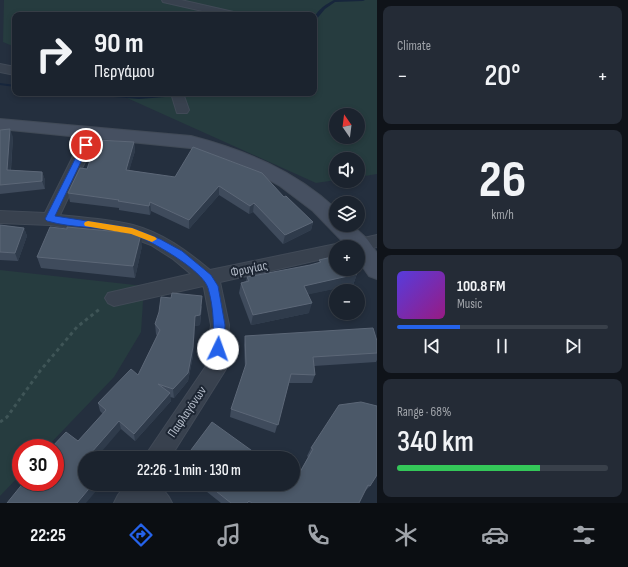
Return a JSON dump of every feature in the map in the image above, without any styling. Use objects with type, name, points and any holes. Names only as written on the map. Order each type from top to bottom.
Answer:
[{"type":"street","points":[[167,0],[221,12]]},
{"type":"street","points":[[0,68],[12,70]]},
{"type":"street","points":[[178,96],[182,110]]},
{"type":"street","points":[[0,124],[190,142],[226,151],[274,173],[294,185],[312,198],[329,215]]},
{"type":"street","points":[[50,219],[92,132]]},
{"type":"street","name":"Παφλαγόνων","points":[[0,217],[50,219],[132,231],[157,241],[179,254],[207,278],[213,286],[220,325],[216,369],[162,451]]},
{"type":"street","points":[[347,232],[357,240]]},
{"type":"street","points":[[365,249],[377,270]]},
{"type":"street","name":"Φρυγίας","points":[[114,298],[329,252]]},
{"type":"street","points":[[134,491],[160,503]]},
{"type":"path","points":[[0,422],[7,417],[40,371],[77,327],[114,298]]},
{"type":"green space","points":[[4,0],[377,0],[377,174],[365,176],[365,152],[329,152],[329,181],[316,183],[123,96],[317,96],[317,12],[12,12],[12,46],[3,42]]},
{"type":"green space","points":[[0,270],[144,286],[141,332],[114,377],[55,439],[12,439],[12,483],[0,496]]},
{"type":"building","points":[[10,129],[7,170],[42,172],[42,181],[0,185],[0,130]]},
{"type":"building","points":[[97,140],[134,142],[126,170],[175,177],[193,147],[262,173],[284,197],[286,196],[313,222],[285,235],[254,203],[250,206],[219,186],[189,220],[150,202],[149,206],[68,193],[80,168],[87,169]]},
{"type":"building","points":[[0,225],[24,228],[15,253],[0,252]]},
{"type":"building","points":[[50,227],[67,229],[67,227],[141,234],[133,266],[37,257]]},
{"type":"building","points":[[329,258],[329,276],[348,276],[304,286],[312,303],[253,315],[241,283],[249,281],[247,277],[321,262],[319,260]]},
{"type":"building","points":[[172,293],[202,296],[200,315],[195,316],[193,347],[188,373],[173,389],[158,384],[170,393],[134,434],[119,421],[93,451],[78,451],[78,491],[87,491],[77,503],[7,503],[17,491],[64,491],[64,439],[59,439],[66,432],[78,441],[106,410],[98,403],[131,369],[138,375],[160,330],[155,324],[159,312],[161,297],[171,298]]},
{"type":"building","points":[[373,328],[377,341],[377,353],[313,357],[315,375],[291,374],[278,425],[231,409],[246,364],[245,336]]},
{"type":"building","points":[[361,402],[377,406],[377,475],[370,486],[368,485],[359,503],[252,503],[249,501],[247,503],[231,503],[216,491],[300,491],[300,472],[313,449],[311,448],[339,405]]},
{"type":"building","points":[[212,422],[252,451],[190,451]]},
{"type":"waterway","points":[[317,16],[324,8],[334,1],[363,0]]},
{"type":"waterway","points":[[0,84],[12,86]]},
{"type":"waterway","points":[[114,96],[139,98],[165,96]]},
{"type":"slow traffic","points":[[88,224],[132,231],[152,239]]},
{"type":"route","points":[[86,145],[50,219],[132,231],[157,241],[179,254],[207,278],[213,286],[220,325],[218,349]]}]
